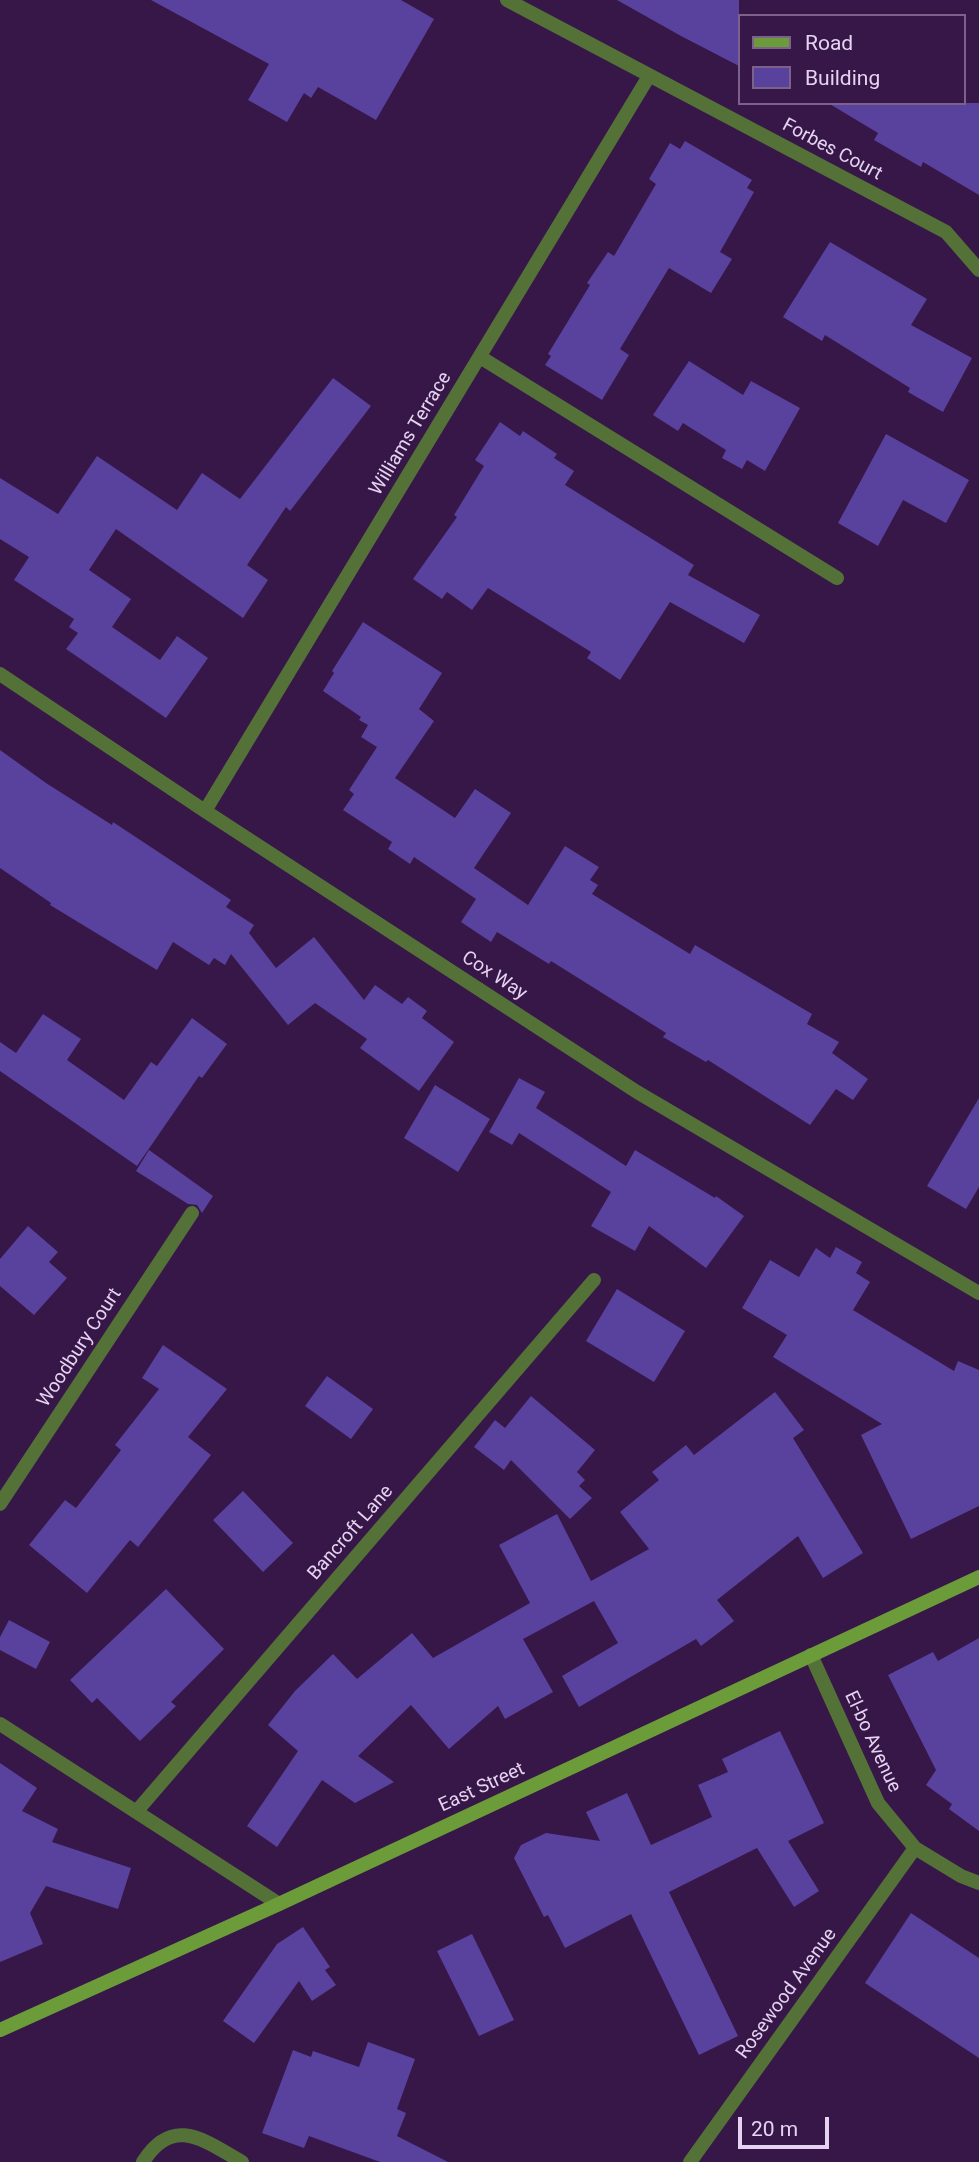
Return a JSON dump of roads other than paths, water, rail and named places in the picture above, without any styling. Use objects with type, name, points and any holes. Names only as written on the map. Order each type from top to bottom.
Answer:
[{"type":"main road","name":"East Street","points":[[0,2030],[279,1904],[979,1577]]},
{"type":"street","name":"Forbes Court","points":[[507,0],[946,232],[979,270]]},
{"type":"street","name":"Williams Terrace","points":[[205,811],[649,76]]},
{"type":"street","points":[[480,357],[836,578]]},
{"type":"street","name":"Cox Way","points":[[0,674],[637,1092],[979,1293]]},
{"type":"street","name":"Woodbury Court","points":[[0,1504],[192,1213]]},
{"type":"street","name":"Bancroft Lane","points":[[136,1812],[594,1280]]},
{"type":"street","name":"El-bo Avenue","points":[[811,1655],[878,1803],[915,1848],[979,1883]]},
{"type":"street","points":[[0,1724],[279,1904]]},
{"type":"street","name":"Rosewood Avenue","points":[[690,2162],[915,1848]]},
{"type":"street","points":[[143,2162],[152,2148],[174,2135],[199,2137],[242,2162]]}]
